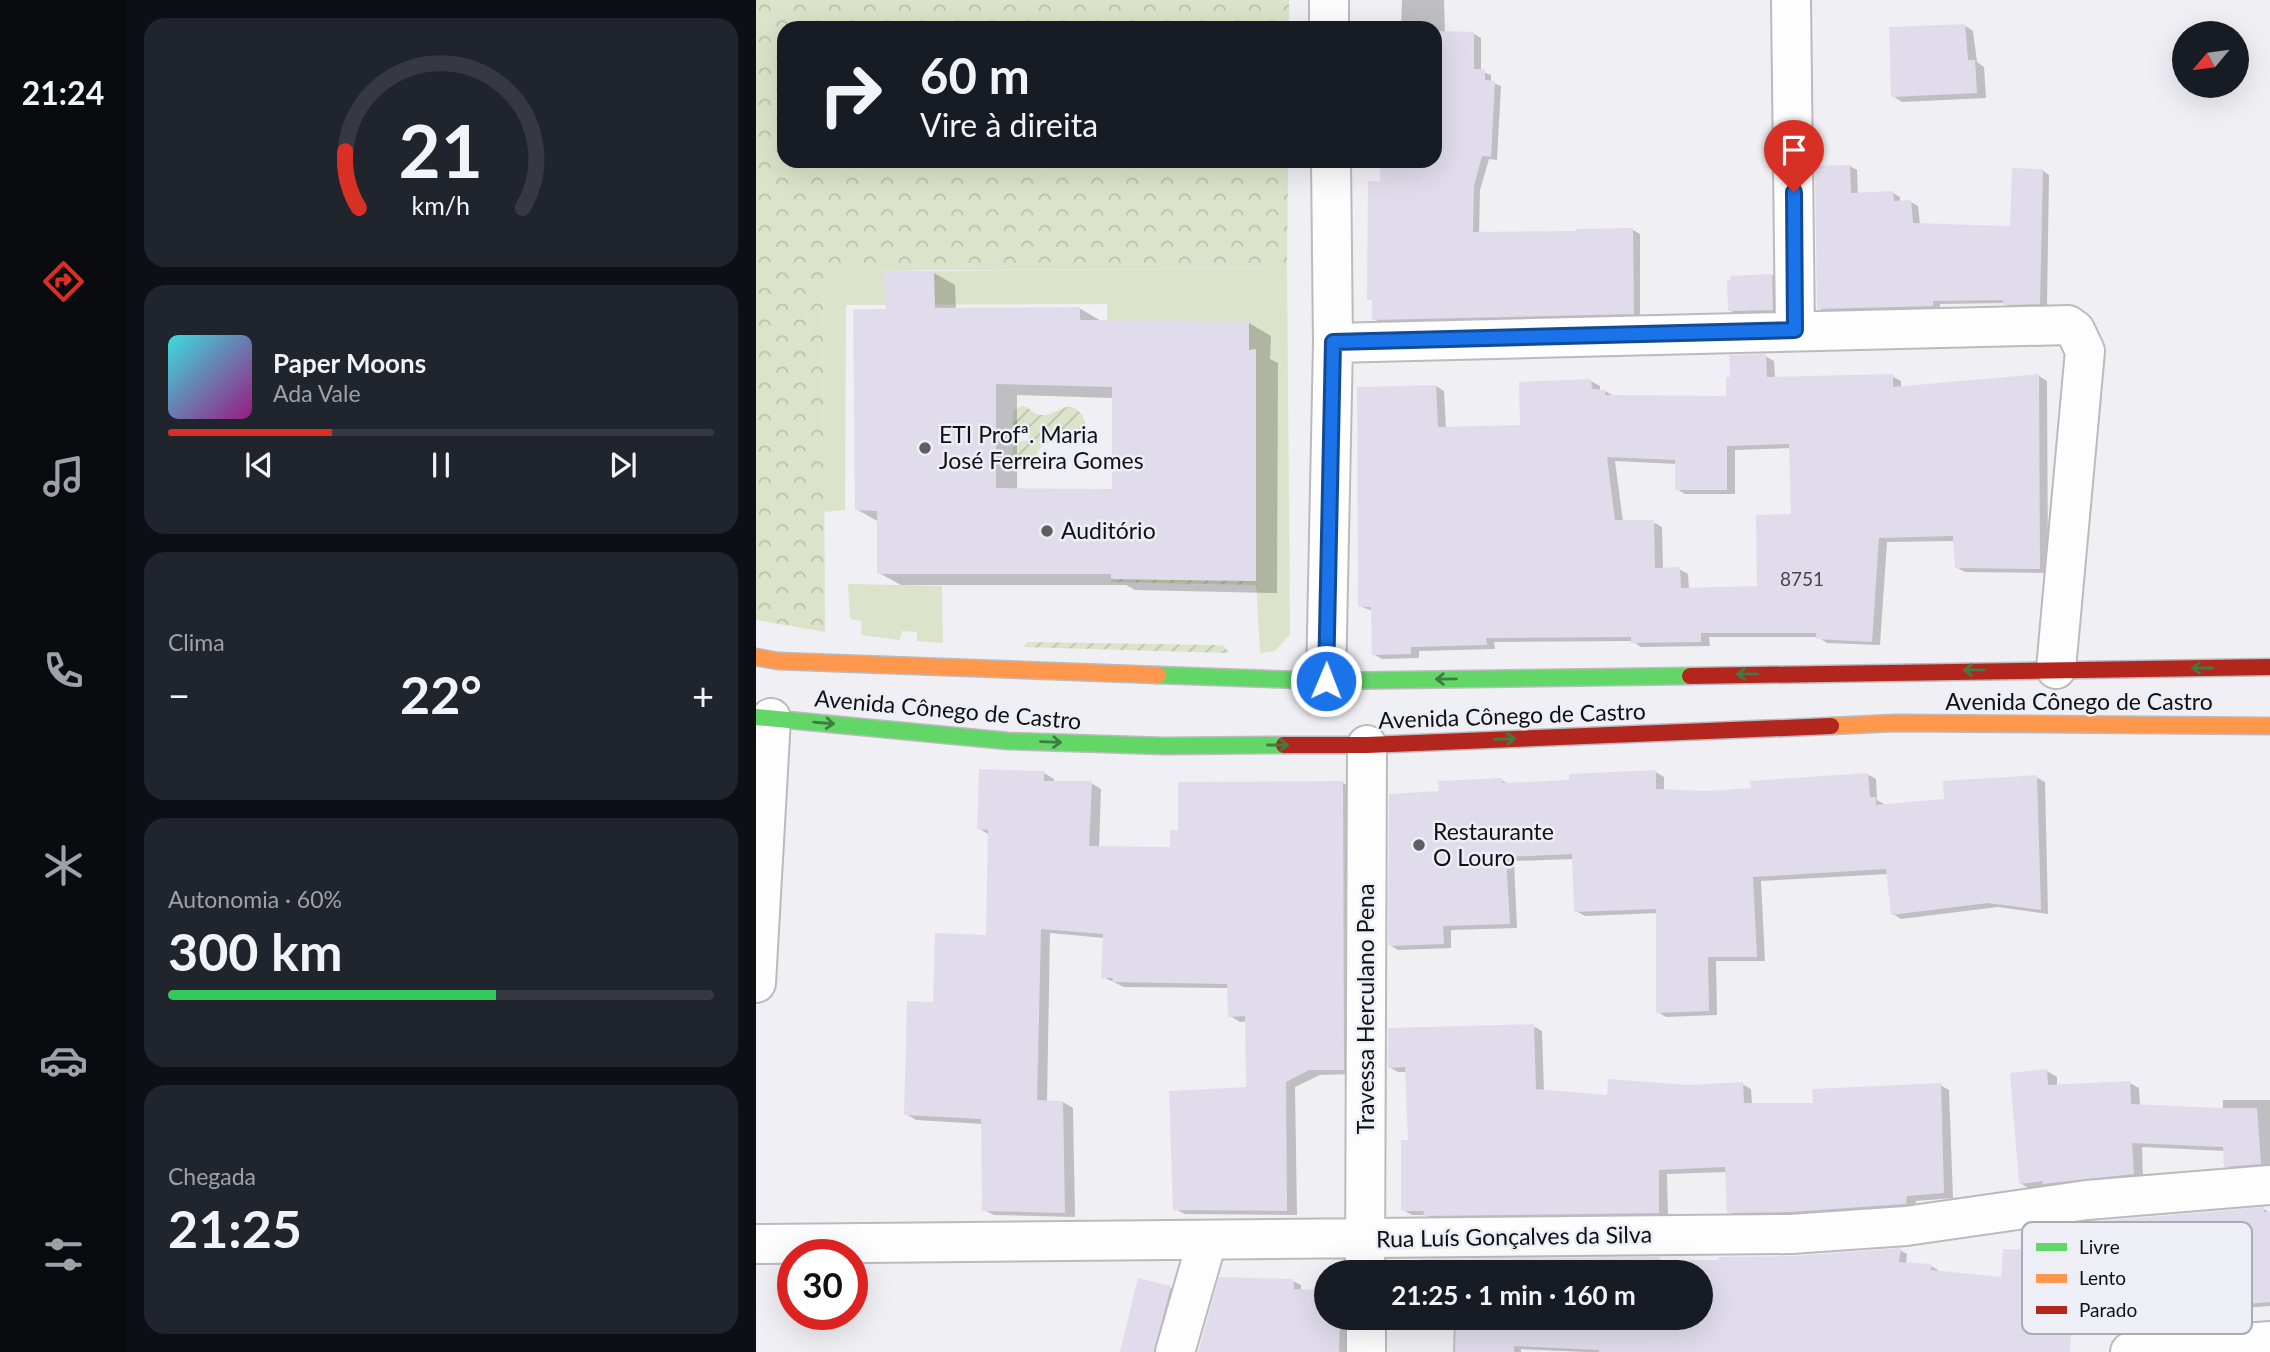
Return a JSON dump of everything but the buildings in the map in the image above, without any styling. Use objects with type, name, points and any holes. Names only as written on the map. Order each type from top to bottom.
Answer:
[{"type":"main road","name":"Avenida Cônego de Castro","points":[[756,657],[778,661],[1326,681],[2270,667]]},
{"type":"main road","name":"Avenida Cônego de Castro","points":[[764,717],[1021,741],[1165,746],[1367,745],[1895,723],[2270,726]]},
{"type":"street","points":[[1329,0],[1329,21]]},
{"type":"street","points":[[1791,0],[1795,330]]},
{"type":"street","points":[[1326,681],[1333,342],[1331,168]]},
{"type":"street","points":[[1333,342],[2061,323],[2076,330],[2085,351],[2056,669]]},
{"type":"street","points":[[756,983],[764,717]]},
{"type":"street","name":"Travessa Herculano Pena","points":[[1365,1255],[1367,745]]},
{"type":"street","name":"Rua Luís Gonçalves da Silva","points":[[756,1244],[1207,1241],[1365,1255],[1906,1226],[2087,1200],[2270,1185]]},
{"type":"street","points":[[1175,1352],[1207,1241]]},
{"type":"street","points":[[1366,1330],[1366,1352]]},
{"type":"street","points":[[2130,1352],[2270,1341]]},
{"type":"green space","points":[[756,0],[1289,0],[1289,21],[777,21],[777,168],[1288,168],[1287,268],[823,271],[825,632],[756,620]]},
{"type":"green space","points":[[1287,268],[1290,634],[1275,651],[1260,653],[1256,581],[1256,350],[1249,350],[1249,322],[1123,321],[1108,347],[1107,304],[846,305],[845,510],[824,512],[823,270],[882,271],[934,293],[934,271]]},
{"type":"green space","points":[[1022,406],[1041,415],[1067,407],[1076,409],[1085,421],[1083,435],[1072,441],[1045,444],[1030,464],[1021,466],[1012,455],[1013,447],[1017,442],[1029,440],[1028,431],[1012,424],[1014,410]]},
{"type":"green space","points":[[1111,579],[1256,581],[1257,585],[1111,582]]},
{"type":"green space","points":[[848,584],[942,586],[943,643],[917,641],[917,632],[902,631],[900,640],[861,635],[862,621],[850,619]]},
{"type":"green space","points":[[1027,642],[1214,645],[1224,646],[1229,653],[1024,647]]},
{"type":"traffic: fast","points":[[1158,675],[1326,681],[1690,676]]},
{"type":"traffic: fast","points":[[756,717],[1008,741],[1165,746],[1284,745]]},
{"type":"traffic: slow","points":[[756,657],[778,661],[1158,675]]},
{"type":"traffic: slow","points":[[1831,726],[1895,723],[2270,726]]},
{"type":"traffic: jam","points":[[1690,676],[2270,667]]},
{"type":"traffic: jam","points":[[1284,745],[1367,745],[1831,726]]},
{"type":"place","name":"ETI Profª. Maria José Ferreira Gomes","points":[[925,448]]},
{"type":"place","name":"Auditório","points":[[1047,531]]},
{"type":"place","name":"Restaurante O Louro","points":[[1419,845]]},
{"type":"route","points":[[1326,681],[1333,342],[1795,330],[1794,192]]}]
